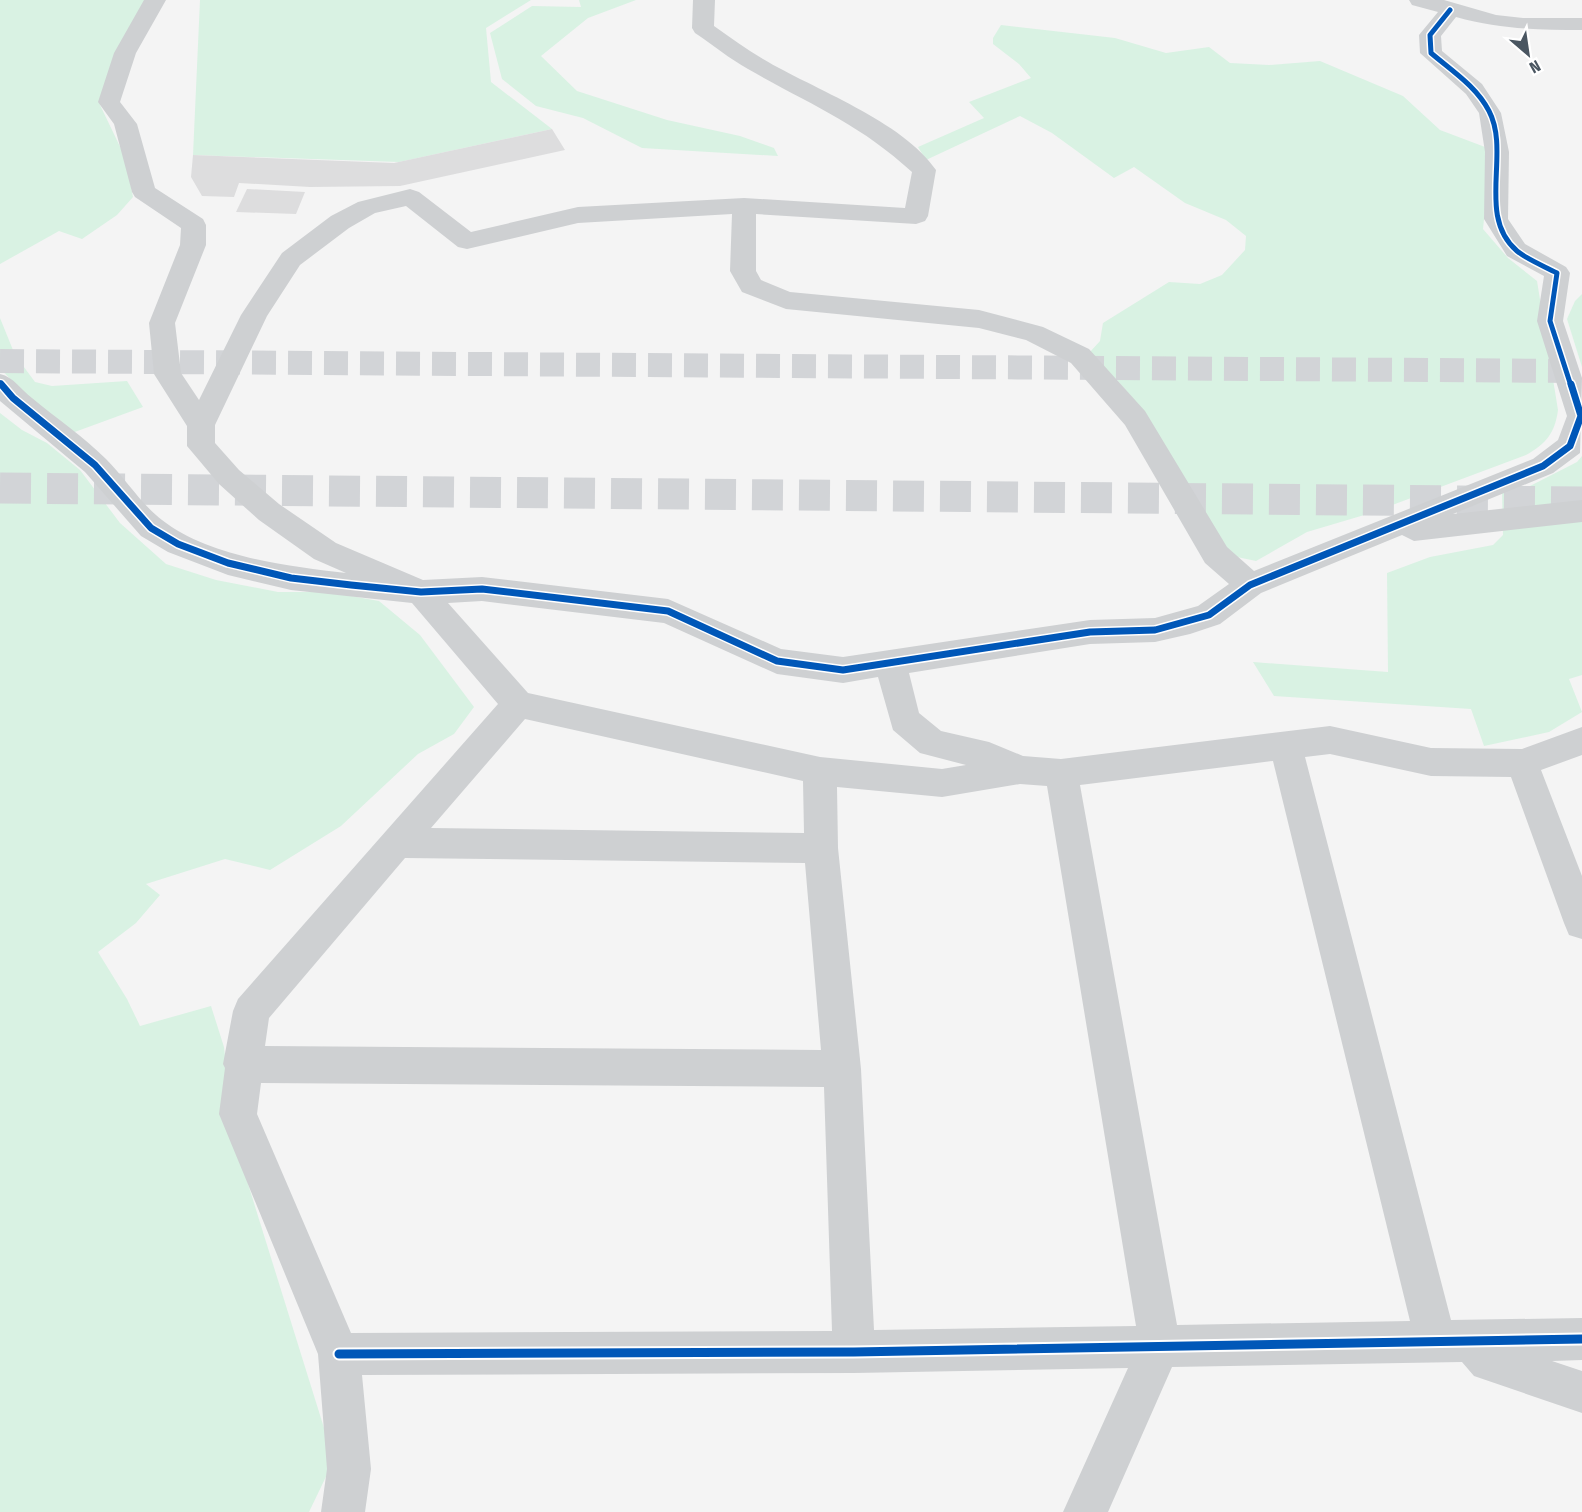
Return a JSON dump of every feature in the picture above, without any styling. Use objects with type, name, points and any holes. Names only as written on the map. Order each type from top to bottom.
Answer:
[{"type":"street","points":[[156,0],[125,53],[109,102],[125,124],[144,192],[194,225],[193,245],[162,323],[168,374],[201,424]]},
{"type":"street","points":[[704,0],[703,28],[755,64],[856,117],[893,142],[924,170],[916,216],[744,206],[579,215],[468,241],[410,197],[367,207],[340,222],[291,259],[254,315],[201,424],[201,446],[229,477],[269,512],[325,551],[421,592],[518,704],[820,771],[942,783],[1020,770],[1061,773],[1330,740],[1431,762],[1522,763],[1582,741]]},
{"type":"street","points":[[1420,0],[1450,10],[1522,24],[1582,24]]},
{"type":"street","points":[[0,383],[13,398],[95,465],[151,528],[178,544],[228,563],[291,578],[421,592],[482,589],[668,611],[777,661],[843,670],[1089,632],[1155,630],[1190,622],[1209,615],[1250,585],[1543,466],[1570,446],[1581,416],[1550,321],[1569,275],[1516,250],[1496,219],[1497,152],[1490,113],[1474,89],[1431,53],[1430,35],[1450,10]]},
{"type":"street","points":[[744,206],[743,271],[751,286],[786,300],[979,319],[1034,333],[1080,356],[1135,418],[1216,555],[1250,585]]},
{"type":"street","points":[[1365,537],[1582,511]]},
{"type":"street","points":[[891,664],[904,720],[932,743],[989,756],[1020,770]]},
{"type":"street","points":[[343,1512],[349,1469],[339,1354],[238,1114],[242,1064],[251,1011],[518,704]]},
{"type":"street","points":[[1286,746],[1454,1341],[1490,1361],[1582,1392]]},
{"type":"street","points":[[1522,763],[1582,923]]},
{"type":"street","points":[[820,771],[821,848],[842,1069],[854,1352]]},
{"type":"street","points":[[1061,773],[1160,1345],[1085,1512]]},
{"type":"street","points":[[398,843],[821,848]]},
{"type":"street","points":[[242,1064],[842,1069]]},
{"type":"street","points":[[339,1354],[854,1352],[1160,1345],[1582,1340]]},
{"type":"green space","points":[[0,0],[148,0],[103,93],[100,105],[125,157],[133,197],[117,215],[82,239],[59,231],[0,264]]},
{"type":"green space","points":[[200,0],[531,0],[486,28],[491,82],[552,129],[399,162],[193,155]]},
{"type":"green space","points":[[579,0],[636,0],[588,18],[541,56],[577,91],[667,120],[740,136],[774,148],[778,156],[642,148],[583,118],[536,106],[502,79],[490,33],[532,6],[581,7]]},
{"type":"green space","points":[[1001,25],[1115,38],[1166,53],[1209,47],[1230,63],[1269,65],[1320,61],[1403,96],[1440,130],[1485,147],[1488,180],[1483,229],[1508,258],[1537,281],[1558,410],[1555,425],[1548,437],[1539,447],[1526,455],[1371,513],[1307,532],[1256,561],[1237,557],[1221,543],[1146,414],[1117,380],[1089,353],[1100,341],[1103,323],[1169,282],[1200,284],[1222,275],[1245,250],[1246,236],[1226,220],[1185,203],[1134,167],[1114,178],[1052,133],[1020,116],[926,160],[918,147],[984,118],[969,102],[1031,78],[1019,64],[993,44],[993,38]]},
{"type":"green space","points":[[1582,294],[1582,367],[1567,319],[1575,301]]},
{"type":"green space","points":[[0,318],[15,355],[35,382],[52,386],[127,381],[143,407],[72,433],[24,394],[0,368]]},
{"type":"green space","points":[[0,413],[22,430],[47,443],[80,470],[120,523],[166,564],[216,580],[278,592],[329,592],[379,601],[420,635],[474,707],[454,734],[418,754],[341,826],[270,870],[225,859],[146,884],[160,895],[136,923],[98,952],[127,999],[140,1026],[211,1006],[224,1047],[234,1139],[334,1460],[309,1512],[0,1512]]},
{"type":"green space","points":[[1582,456],[1582,675],[1569,679],[1582,712],[1549,732],[1484,746],[1471,709],[1274,696],[1253,662],[1388,672],[1387,573],[1430,557],[1493,545],[1503,535],[1502,491],[1530,486],[1577,462]]},
{"type":"building","points":[[552,129],[565,150],[400,186],[310,187],[239,183],[234,197],[202,196],[191,177],[193,155],[394,163]]},
{"type":"building","points":[[247,189],[305,192],[296,214],[236,212]]},
{"type":"tunnel","points":[[0,361],[1582,371]]},
{"type":"tunnel","points":[[0,488],[1582,502]]},
{"type":"cycle path","points":[[0,383],[13,398],[95,465],[151,528],[178,544],[228,563],[291,578],[421,592],[482,589],[668,611],[777,661],[843,670],[1090,632],[1155,630],[1190,622],[1209,615],[1250,585],[1543,466],[1570,446],[1581,416],[1550,321],[1557,273],[1516,250],[1496,219],[1497,152],[1490,113],[1474,89],[1431,53],[1430,35],[1450,10]]},
{"type":"cycle path","points":[[339,1354],[854,1352],[1582,1339]]}]
